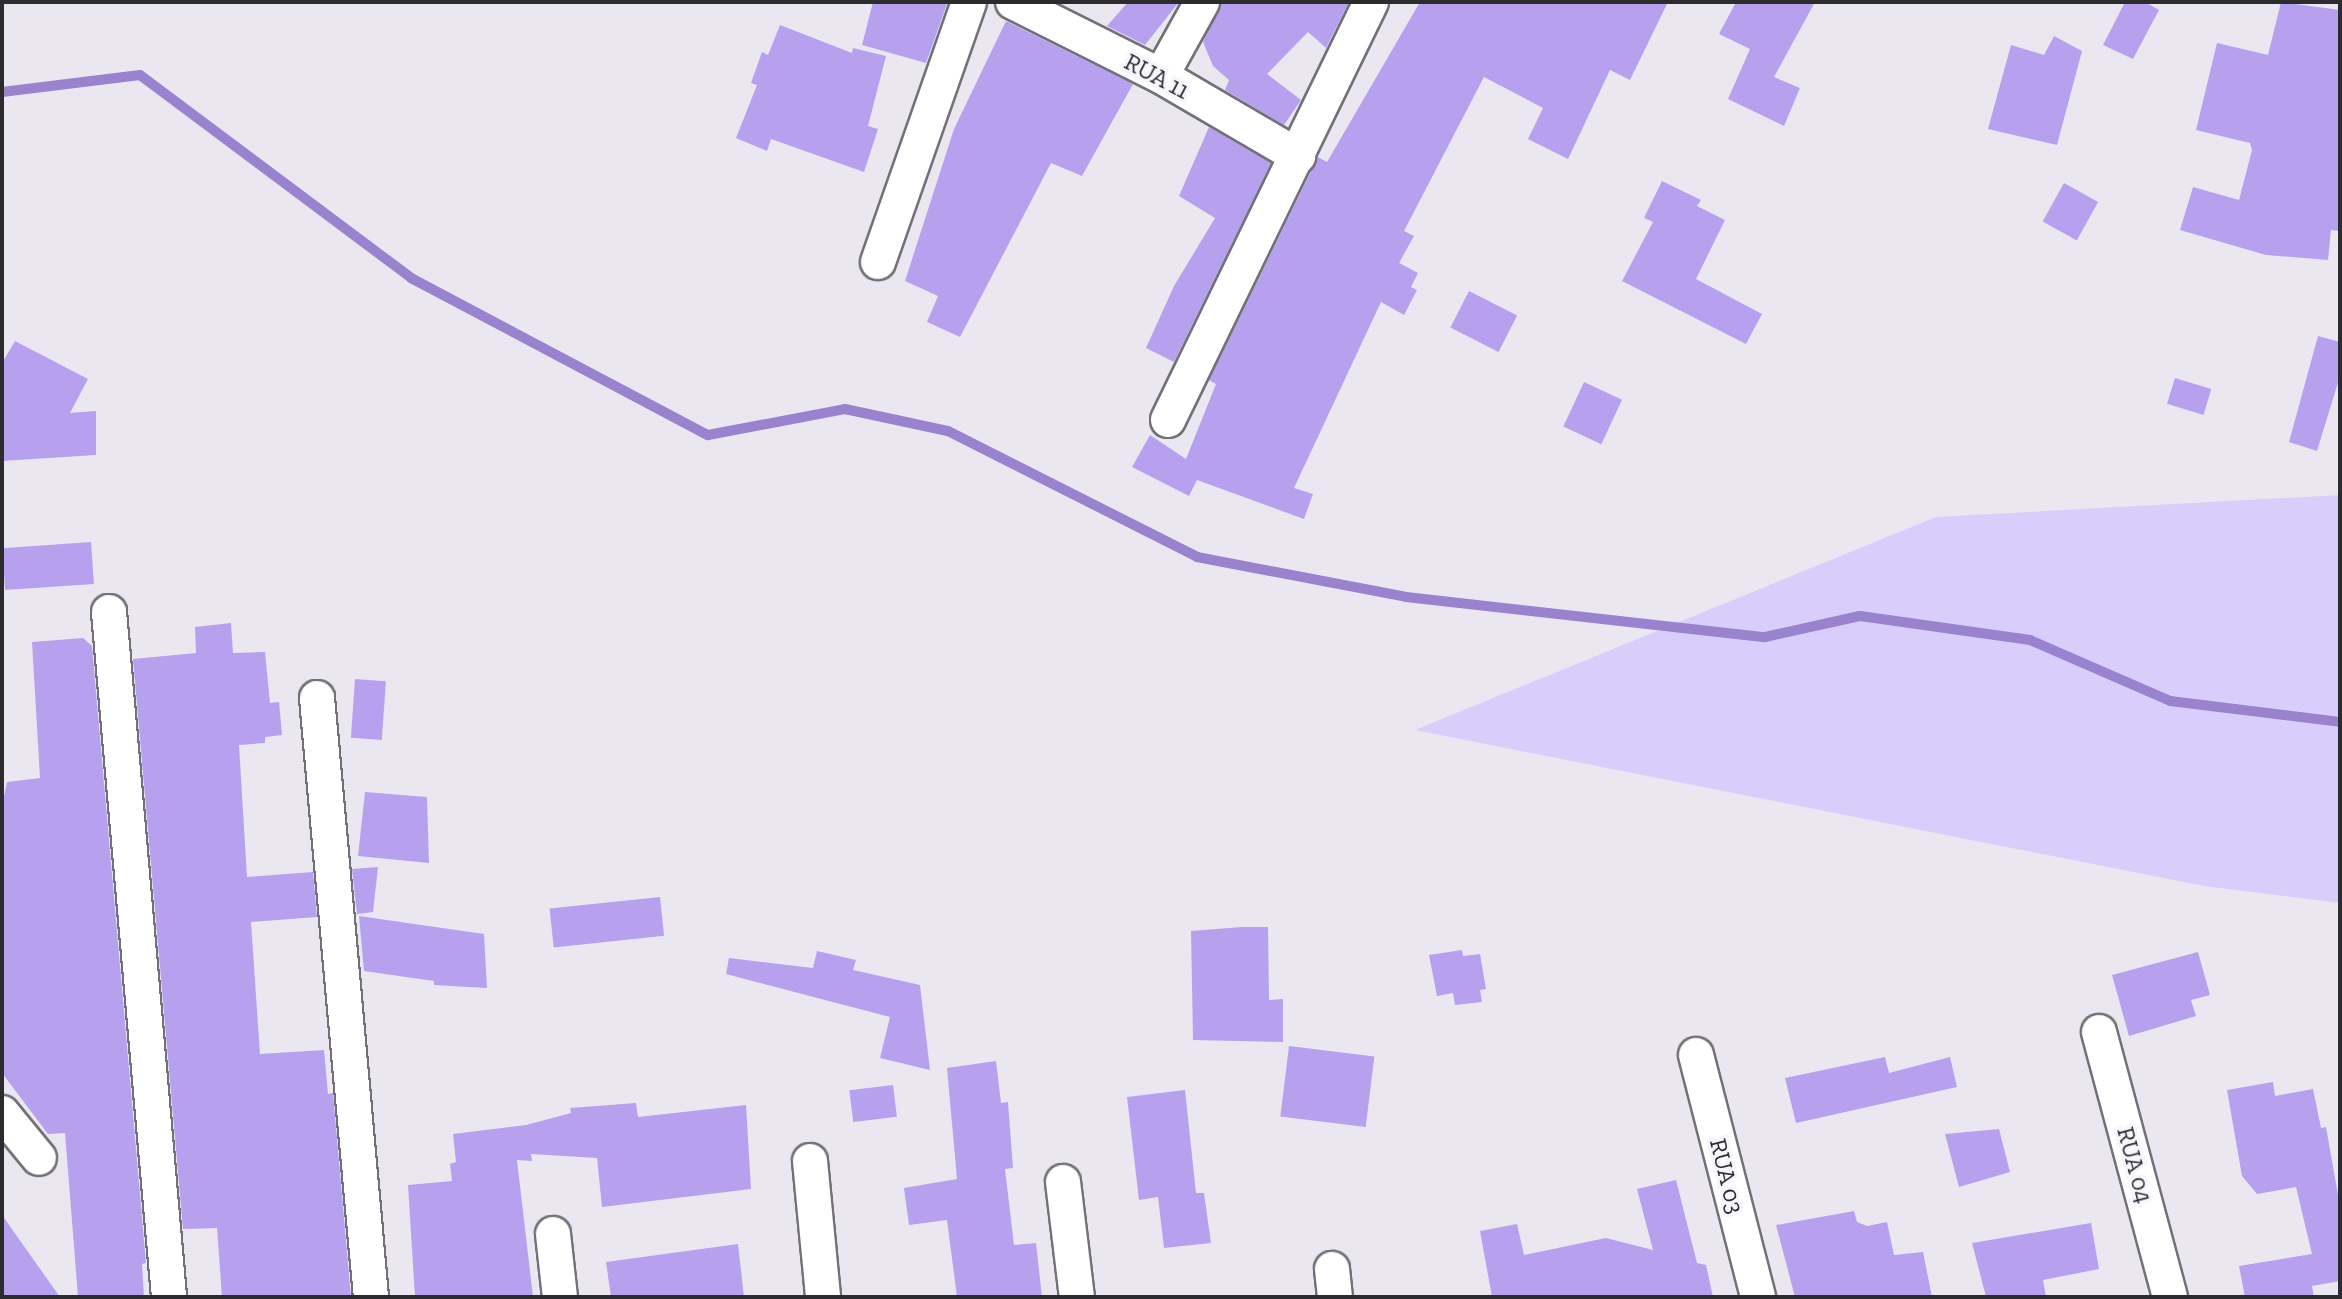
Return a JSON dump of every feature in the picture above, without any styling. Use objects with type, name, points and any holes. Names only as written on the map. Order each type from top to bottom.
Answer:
[{"type":"street","points":[[878,262],[969,2]]},
{"type":"street","name":"RUA 11","points":[[1013,2],[1161,76],[1298,156]]},
{"type":"street","points":[[1161,76],[1202,2]]},
{"type":"street","points":[[1168,420],[1371,2]]},
{"type":"street","points":[[109,612],[169,1297]]},
{"type":"street","points":[[317,698],[371,1297]]},
{"type":"street","name":"RUA 04","points":[[2099,1032],[2170,1297]]},
{"type":"street","name":"RUA 03","points":[[1696,1055],[1758,1297]]},
{"type":"street","points":[[2,1113],[39,1158]]},
{"type":"street","points":[[810,1161],[823,1297]]},
{"type":"street","points":[[1063,1182],[1077,1297]]},
{"type":"street","points":[[553,1234],[560,1297]]},
{"type":"shaded area","points":[[2340,495],[2340,903],[2204,886],[1415,730],[1936,517]]},
{"type":"building","points":[[873,2],[947,4],[926,63],[862,45]]},
{"type":"building","points":[[1128,2],[1179,2],[1145,45],[1107,26]]},
{"type":"building","points":[[1222,2],[1349,2],[1326,48],[1308,32],[1267,74],[1301,100],[1284,125],[1225,90],[1229,80],[1213,66],[1203,42]]},
{"type":"building","points":[[1420,2],[1668,2],[1630,80],[1610,70],[1568,159],[1528,139],[1543,108],[1484,77],[1404,231],[1414,236],[1399,263],[1418,273],[1411,287],[1417,290],[1404,315],[1381,302],[1294,488],[1313,494],[1304,519],[1197,480],[1189,496],[1132,467],[1150,435],[1186,459],[1216,384],[1209,380],[1318,157],[1327,162]]},
{"type":"building","points":[[1736,2],[1815,2],[1774,77],[1800,88],[1784,126],[1728,99],[1750,49],[1719,34]]},
{"type":"building","points":[[2125,2],[2145,2],[2159,10],[2133,59],[2103,45]]},
{"type":"building","points":[[2281,2],[2340,10],[2340,231],[2331,230],[2328,260],[2266,255],[2180,230],[2193,187],[2239,200],[2252,150],[2250,143],[2196,130],[2217,43],[2268,55]]},
{"type":"building","points":[[1006,21],[1133,84],[1082,176],[1051,163],[960,337],[927,322],[938,296],[905,281],[954,129]]},
{"type":"building","points":[[780,25],[852,53],[853,48],[886,56],[868,126],[878,129],[864,172],[771,139],[767,151],[736,138],[757,85],[751,83],[762,52],[768,55]]},
{"type":"building","points":[[2054,36],[2082,51],[2057,145],[1988,129],[2011,45],[2044,55]]},
{"type":"building","points":[[1209,127],[1271,163],[1174,362],[1146,348],[1174,286],[1215,218],[1179,196]]},
{"type":"building","points":[[1662,181],[1701,200],[1697,206],[1725,220],[1696,279],[1762,314],[1746,344],[1622,281],[1653,222],[1644,218]]},
{"type":"building","points":[[2064,183],[2098,202],[2077,240],[2043,221]]},
{"type":"building","points":[[1469,291],[1517,316],[1499,352],[1450,328]]},
{"type":"building","points":[[2318,336],[2340,342],[2340,376],[2317,451],[2289,442]]},
{"type":"building","points":[[15,341],[88,379],[70,413],[96,411],[96,455],[2,461],[2,363]]},
{"type":"building","points":[[2175,378],[2211,389],[2203,415],[2167,404]]},
{"type":"building","points":[[1584,382],[1622,400],[1601,444],[1563,426]]},
{"type":"building","points":[[91,542],[94,584],[5,590],[2,548]]},
{"type":"building","points":[[231,623],[233,653],[265,652],[270,703],[279,702],[282,735],[265,737],[265,743],[239,745],[247,877],[313,872],[317,917],[251,922],[260,1054],[324,1050],[328,1094],[333,1093],[351,1297],[222,1297],[217,1228],[183,1229],[133,659],[196,653],[195,627]]},
{"type":"building","points":[[83,638],[92,646],[146,1263],[142,1264],[144,1297],[78,1297],[65,1133],[48,1134],[2,1073],[2,807],[7,782],[40,778],[32,642]]},
{"type":"building","points":[[355,679],[386,681],[382,740],[351,738]]},
{"type":"building","points":[[365,792],[427,797],[429,863],[358,856]]},
{"type":"building","points":[[378,867],[373,912],[357,914],[352,869]]},
{"type":"building","points":[[660,897],[664,936],[554,947],[550,909]]},
{"type":"building","points":[[359,916],[484,934],[487,988],[434,985],[434,981],[364,971]]},
{"type":"building","points":[[1268,927],[1269,1000],[1283,999],[1283,1042],[1193,1040],[1191,931]]},
{"type":"building","points":[[1462,950],[1463,956],[1480,954],[1486,989],[1480,990],[1482,1002],[1455,1005],[1453,993],[1437,996],[1429,955]]},
{"type":"building","points":[[817,951],[856,960],[853,970],[920,985],[930,1070],[880,1058],[890,1017],[726,974],[729,958],[813,968]]},
{"type":"building","points":[[2198,952],[2210,995],[2191,1000],[2196,1016],[2129,1036],[2112,975]]},
{"type":"building","points":[[1289,1046],[1374,1056],[1366,1127],[1280,1116]]},
{"type":"building","points":[[1885,1057],[1889,1073],[1950,1057],[1957,1087],[1796,1123],[1785,1078]]},
{"type":"building","points":[[996,1061],[1001,1103],[1008,1102],[1013,1168],[1005,1169],[1014,1245],[1036,1243],[1042,1297],[957,1297],[947,1220],[909,1225],[904,1188],[957,1179],[947,1068]]},
{"type":"building","points":[[2273,1082],[2275,1096],[2313,1089],[2321,1128],[2326,1127],[2340,1206],[2340,1281],[2312,1286],[2314,1297],[2245,1297],[2239,1266],[2312,1254],[2296,1187],[2257,1194],[2242,1176],[2227,1090]]},
{"type":"building","points":[[893,1085],[897,1117],[853,1122],[849,1090]]},
{"type":"building","points":[[1185,1090],[1196,1193],[1204,1193],[1211,1243],[1164,1248],[1158,1197],[1139,1200],[1127,1097]]},
{"type":"building","points":[[636,1103],[638,1117],[746,1105],[751,1189],[602,1207],[597,1158],[531,1154],[532,1161],[517,1160],[533,1297],[415,1297],[408,1185],[452,1181],[450,1164],[456,1162],[453,1134],[526,1125],[571,1113],[570,1108]]},
{"type":"building","points":[[1999,1129],[2010,1172],[1959,1187],[1945,1134]]},
{"type":"building","points":[[1676,1180],[1697,1263],[1706,1265],[1713,1297],[1492,1297],[1480,1231],[1517,1224],[1524,1255],[1606,1238],[1653,1250],[1637,1189]]},
{"type":"building","points":[[1854,1211],[1857,1222],[1867,1226],[1887,1222],[1894,1255],[1923,1252],[1932,1297],[1795,1297],[1776,1225]]},
{"type":"building","points":[[2,1215],[60,1297],[2,1297]]},
{"type":"building","points":[[2091,1223],[2099,1269],[2043,1280],[2046,1297],[1986,1297],[1972,1243]]},
{"type":"building","points":[[738,1244],[744,1297],[611,1297],[606,1262]]},
{"type":"waterway","points":[[2,92],[140,75],[411,278],[708,435],[845,409],[948,431],[1197,557],[1406,597],[1765,637],[1860,616],[2030,640],[2170,701],[2340,722]]}]
